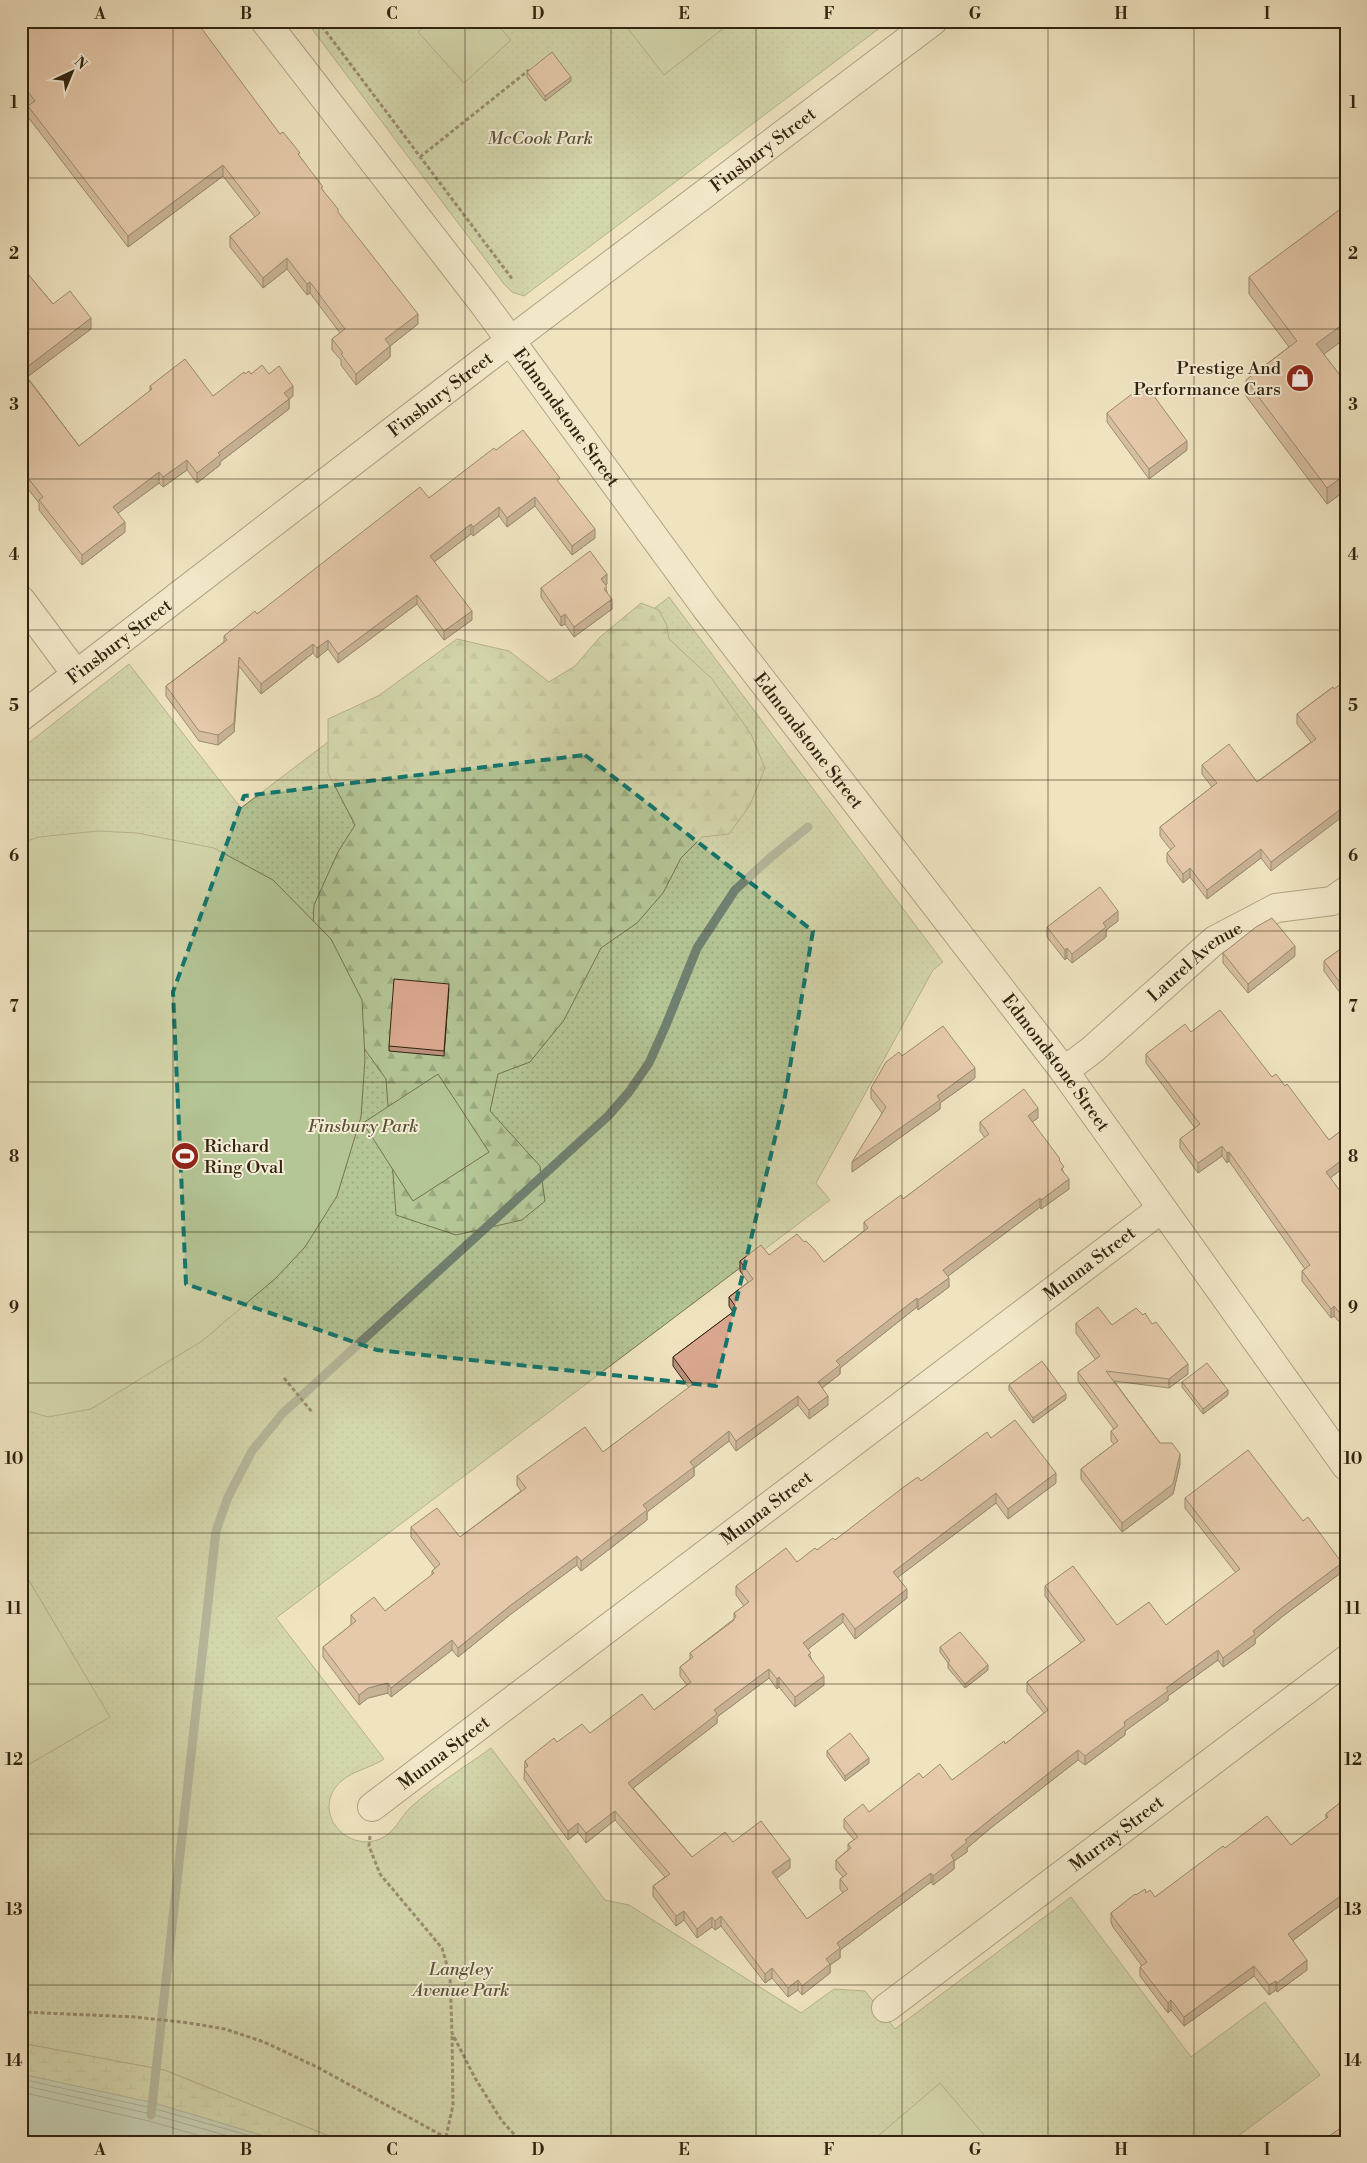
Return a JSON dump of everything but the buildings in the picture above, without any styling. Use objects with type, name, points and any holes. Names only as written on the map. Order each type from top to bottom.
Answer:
[{"type":"street","name":"Edmondstone Street","points":[[265,21],[512,341],[706,608],[1064,1071],[1346,1466]]},
{"type":"street","name":"Finsbury Street","points":[[21,717],[933,21]]},
{"type":"street","points":[[21,600],[76,674]]},
{"type":"street","name":"Laurel Avenue","points":[[1064,1071],[1092,1050],[1214,940],[1276,908],[1332,901],[1346,891]]},
{"type":"street","name":"Munna Street","points":[[372,1807],[1162,1209]]},
{"type":"street","name":"Murray Street","points":[[886,2008],[1346,1660]]},
{"type":"path","points":[[318,21],[513,280]]},
{"type":"path","points":[[420,156],[534,67]]},
{"type":"path","points":[[284,1378],[312,1412]]},
{"type":"path","points":[[372,1807],[370,1846],[380,1874],[442,1948],[450,1976],[453,2105],[446,2137]]},
{"type":"path","points":[[21,2012],[136,2017],[225,2029],[264,2042],[317,2067],[454,2142]]},
{"type":"path","points":[[452,2033],[475,2078],[502,2121],[521,2142]]},
{"type":"highlighted area","points":[[585,755],[813,931],[785,1096],[716,1386],[377,1350],[186,1284],[173,992],[244,796]]},
{"type":"green space","name":"McCook Park","points":[[306,21],[889,21],[524,296],[512,292],[504,284]]},
{"type":"green space","points":[[430,21],[494,21],[511,40],[464,83],[418,32]]},
{"type":"green space","points":[[622,21],[733,21],[664,75]]},
{"type":"green space","name":"Finsbury Park","points":[[669,597],[943,962],[933,970],[816,1183],[830,1200],[276,1618],[384,1759],[352,1774],[340,1782],[330,1799],[329,1810],[332,1820],[338,1829],[357,1841],[368,1842],[380,1839],[390,1833],[407,1811],[420,1799],[491,1748],[605,1900],[629,1905],[801,2013],[834,1989],[865,1991],[895,2029],[1071,1897],[1191,2057],[1265,2002],[1320,2075],[1230,2142],[344,2142],[164,2070],[21,2043],[21,749],[129,664],[241,808],[423,670],[479,743]]},
{"type":"green space","points":[[641,603],[659,610],[667,626],[669,639],[712,679],[751,734],[765,768],[750,805],[729,834],[702,837],[681,858],[663,893],[637,923],[601,948],[564,1020],[530,1062],[498,1074],[490,1111],[540,1166],[545,1201],[522,1220],[456,1235],[396,1215],[386,1079],[311,974],[314,905],[338,852],[355,825],[328,773],[328,719],[378,696],[457,639],[509,651],[549,682],[575,666],[600,637]]},
{"type":"green space","name":"Richard Ring Oval","points":[[98,831],[137,833],[214,848],[273,880],[331,939],[362,1000],[365,1059],[361,1117],[337,1196],[305,1247],[276,1278],[202,1341],[91,1409],[48,1417],[21,1409],[21,843],[39,837]]},
{"type":"green space","points":[[438,1074],[489,1152],[413,1201],[363,1123]]},
{"type":"green space","points":[[21,1567],[110,1717],[21,1769]]},
{"type":"green space","points":[[21,2043],[164,2070],[344,2142],[284,2142],[154,2103],[21,2074]]},
{"type":"green space","points":[[940,2083],[990,2142],[871,2142]]},
{"type":"water","points":[[21,2074],[154,2103],[284,2142],[21,2142]]},
{"type":"waterway","points":[[151,2115],[216,1531],[228,1497],[252,1451],[283,1413],[608,1116],[629,1092],[649,1063],[697,948],[735,890],[808,827]]},
{"type":"place","name":"Prestige And Performance Cars","points":[[1300,378]]},
{"type":"place","name":"Richard Ring Oval","points":[[185,1156]]},
{"type":"park label","name":"Langley Avenue Park","points":[[461,1979]]}]
